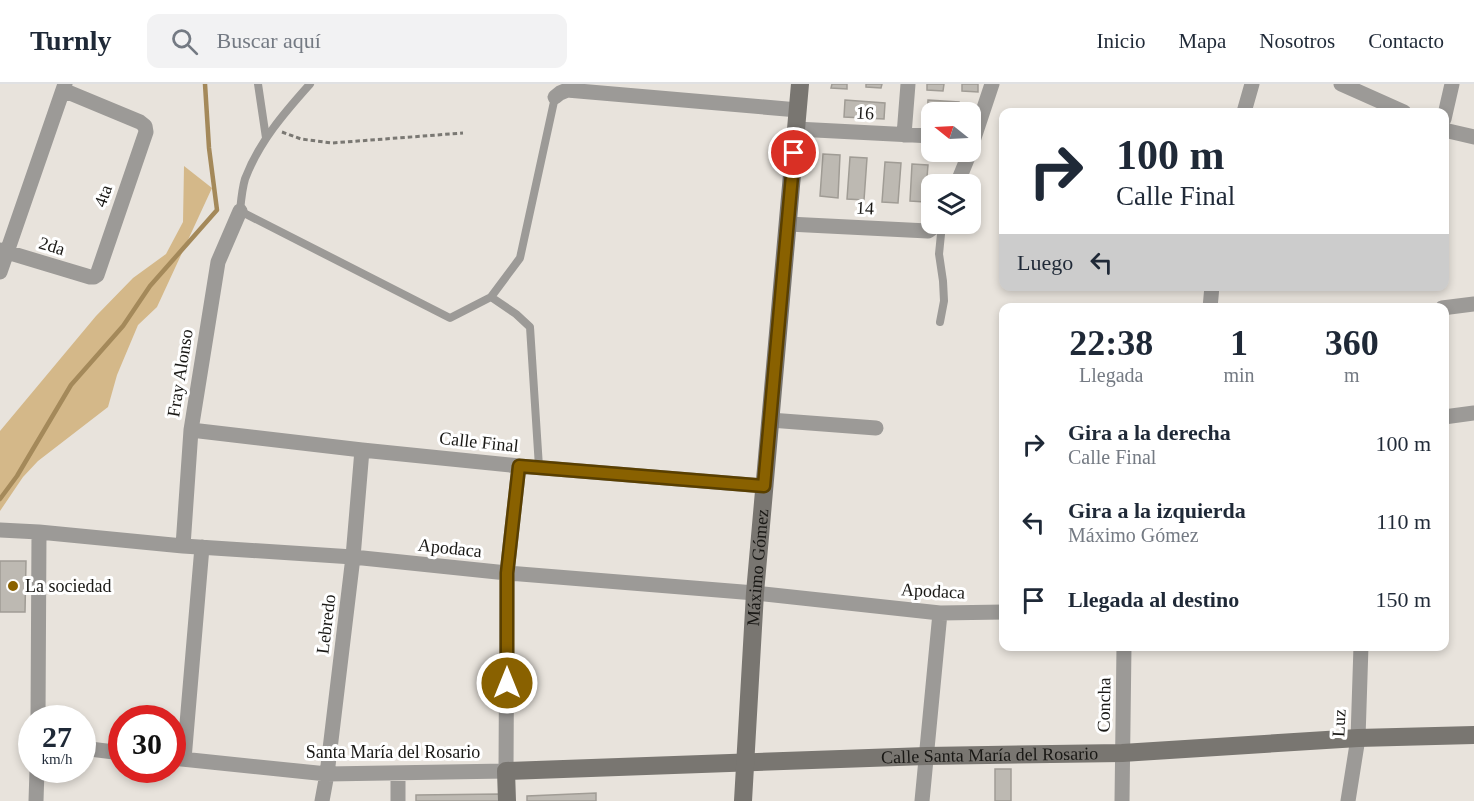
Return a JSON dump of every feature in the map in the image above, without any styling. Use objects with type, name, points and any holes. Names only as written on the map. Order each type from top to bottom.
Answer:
[{"type":"street","name":"Máximo Gómez","points":[[743,801],[755,593],[800,84]]},
{"type":"street","points":[[904,135],[908,84]]},
{"type":"street","points":[[981,116],[992,84]]},
{"type":"street","points":[[1245,108],[1252,84]]},
{"type":"street","points":[[1341,84],[1395,108]]},
{"type":"street","points":[[1447,108],[1452,84]]},
{"type":"street","points":[[0,272],[3,251],[64,87]]},
{"type":"street","name":"4ta","points":[[64,87],[140,122],[145,126],[146,132],[97,275],[94,277]]},
{"type":"street","points":[[555,97],[567,90],[798,110]]},
{"type":"street","name":"16","points":[[796,129],[921,136]]},
{"type":"street","points":[[1449,131],[1474,137]]},
{"type":"street","name":"Fray Alonso","points":[[183,546],[191,430],[218,262],[240,211]]},
{"type":"street","name":"14","points":[[788,224],[921,231]]},
{"type":"street","name":"2da","points":[[3,251],[94,277]]},
{"type":"street","points":[[1449,307],[1474,303]]},
{"type":"street","points":[[1449,416],[1474,413]]},
{"type":"street","points":[[770,420],[876,428]]},
{"type":"street","name":"Calle Final","points":[[191,430],[519,466],[764,486]]},
{"type":"street","name":"Lebredo","points":[[322,801],[353,557],[362,450]]},
{"type":"street","points":[[507,801],[507,573],[519,466]]},
{"type":"street","name":"Apodaca","points":[[0,530],[183,546],[353,557],[507,573],[755,593],[940,613],[999,612]]},
{"type":"street","points":[[38,705],[39,532]]},
{"type":"street","points":[[184,705],[202,547]]},
{"type":"street","points":[[922,801],[940,613]]},
{"type":"street","name":"Concha","points":[[1122,801],[1124,651]]},
{"type":"street","name":"Luz","points":[[1348,801],[1358,738],[1361,651]]},
{"type":"street","name":"Calle Santa María del Rosario","points":[[506,771],[926,756],[1122,753],[1358,738],[1474,735]]},
{"type":"street","name":"Santa María del Rosario","points":[[186,760],[327,774],[506,771]]},
{"type":"street","points":[[398,773],[398,801]]},
{"type":"street","points":[[36,801],[37,783]]},
{"type":"lane","points":[[258,84],[266,138]]},
{"type":"lane","points":[[310,84],[266,138],[244,181],[240,211],[450,318],[491,297],[520,258],[555,97]]},
{"type":"lane","points":[[940,234],[939,254],[944,301],[940,322]]},
{"type":"lane","points":[[491,297],[530,327],[539,467]]},
{"type":"path","points":[[272,128],[301,139],[332,143],[462,133]]},
{"type":"shaded area","points":[[184,166],[212,188],[157,307],[138,325],[117,375],[108,407],[38,461],[23,477],[0,511],[0,431],[96,316],[133,278],[166,254],[183,222]]},
{"type":"building","points":[[832,84],[847,84],[847,89],[831,88]]},
{"type":"building","points":[[866,84],[882,84],[881,88],[866,87]]},
{"type":"building","points":[[927,84],[944,84],[943,91],[927,90]]},
{"type":"building","points":[[962,84],[978,84],[978,92],[962,91]]},
{"type":"building","points":[[845,100],[885,103],[884,119],[844,117]]},
{"type":"building","points":[[928,100],[959,102],[928,102]]},
{"type":"building","points":[[823,154],[840,155],[838,198],[820,196]]},
{"type":"building","points":[[850,157],[867,158],[864,200],[847,199]]},
{"type":"building","points":[[885,162],[901,163],[898,203],[882,202]]},
{"type":"building","points":[[912,164],[928,165],[927,174],[921,174],[921,202],[910,201]]},
{"type":"building","name":"La sociedad","points":[[0,561],[26,561],[25,612],[0,612]]},
{"type":"building","points":[[995,769],[1011,769],[1011,801],[995,801]]},
{"type":"building","points":[[596,793],[596,801],[527,801],[527,796]]},
{"type":"building","points":[[500,794],[501,801],[416,801],[416,795]]},
{"type":"waterway","points":[[0,499],[17,476],[71,385],[123,326],[150,286],[217,210],[209,148],[205,84]]},
{"type":"place","name":"La sociedad","points":[[13,586]]},
{"type":"route","points":[[507,683],[507,573],[519,466],[764,486],[794,153]]}]
